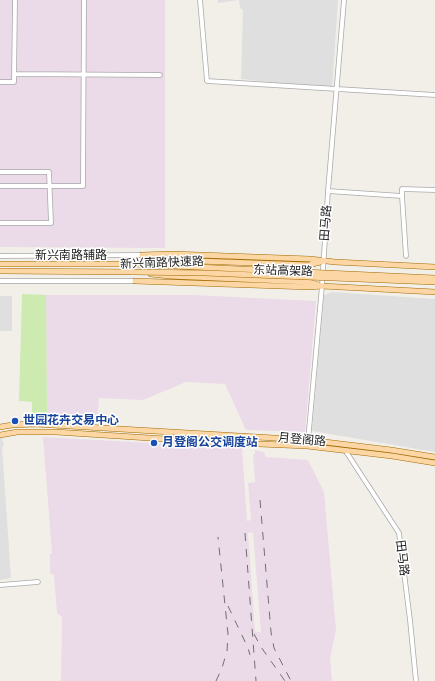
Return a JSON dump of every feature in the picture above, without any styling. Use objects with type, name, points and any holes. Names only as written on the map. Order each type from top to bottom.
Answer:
[{"type":"main road","points":[[142,256],[172,254],[310,258],[324,261],[435,267]]},
{"type":"main road","points":[[142,256],[198,261]]},
{"type":"main road","name":"新兴南路快速路","points":[[0,264],[131,264],[198,261],[309,265],[324,261]]},
{"type":"main road","name":"东站高架路","points":[[131,264],[435,278]]},
{"type":"main road","name":"新兴南路快速路","points":[[0,271],[133,272],[169,276],[309,282],[322,286]]},
{"type":"main road","name":"东站高架路","points":[[133,272],[205,273],[435,282]]},
{"type":"main road","points":[[135,281],[154,280],[169,276]]},
{"type":"main road","points":[[135,281],[309,287],[322,286],[435,292]]},
{"type":"main road","name":"月登阁路","points":[[0,427],[24,424],[308,440],[435,457]]},
{"type":"main road","name":"月登阁路","points":[[0,435],[17,432],[56,432],[212,442],[307,446],[435,463]]},
{"type":"street","points":[[0,82],[14,82],[15,0]]},
{"type":"street","points":[[0,186],[83,186],[84,0]]},
{"type":"street","points":[[200,0],[207,81],[435,95]]},
{"type":"street","name":"田马路","points":[[307,446],[322,286],[328,191],[344,0]]},
{"type":"street","points":[[14,74],[160,75]]},
{"type":"street","points":[[0,172],[49,172],[51,223],[0,223]]},
{"type":"street","points":[[406,256],[402,189],[435,190]]},
{"type":"street","points":[[328,191],[402,196]]},
{"type":"street","name":"新兴南路辅路","points":[[0,256],[142,256]]},
{"type":"street","name":"新兴南路辅路","points":[[0,281],[135,281]]},
{"type":"street","name":"田马路","points":[[345,450],[399,533],[416,681]]},
{"type":"street","points":[[0,585],[38,582]]},
{"type":"shaded area","points":[[0,0],[165,0],[165,248],[0,247]]},
{"type":"shaded area","points":[[218,0],[239,0],[218,3]]},
{"type":"shaded area","points":[[239,0],[338,0],[332,89],[241,79],[243,10],[240,8]]},
{"type":"shaded area","points":[[332,292],[435,299],[435,452],[312,431],[324,295]]},
{"type":"shaded area","points":[[46,295],[194,295],[316,301],[305,432],[246,430],[225,384],[186,382],[143,400],[99,398],[97,423],[47,418]]},
{"type":"shaded area","points":[[0,296],[12,296],[12,331],[0,331]]},
{"type":"shaded area","points":[[43,437],[242,448],[247,521],[251,520],[248,483],[255,482],[253,454],[255,454],[255,450],[264,452],[266,457],[308,460],[324,492],[336,630],[330,658],[332,681],[61,681],[62,617],[57,613],[54,575],[50,573],[50,554],[52,553]],"holes":[[[253,532],[261,632],[255,632],[248,533]]]},
{"type":"shaded area","points":[[0,438],[2,438],[4,445],[2,447],[11,578],[0,580]]},
{"type":"green space","points":[[22,294],[46,295],[47,418],[32,418],[32,402],[19,401]]},
{"type":"railway","points":[[260,500],[271,632],[274,648],[291,681]]},
{"type":"railway","points":[[245,533],[256,681]]},
{"type":"railway","points":[[216,681],[227,651],[228,634],[218,537]]},
{"type":"railway","points":[[228,606],[250,655]]},
{"type":"railway","points":[[254,634],[261,647],[285,681]]},
{"type":"place","name":"世园花卉交易中心","points":[[15,421]]},
{"type":"place","name":"月登阁公交调度站","points":[[154,443]]}]
